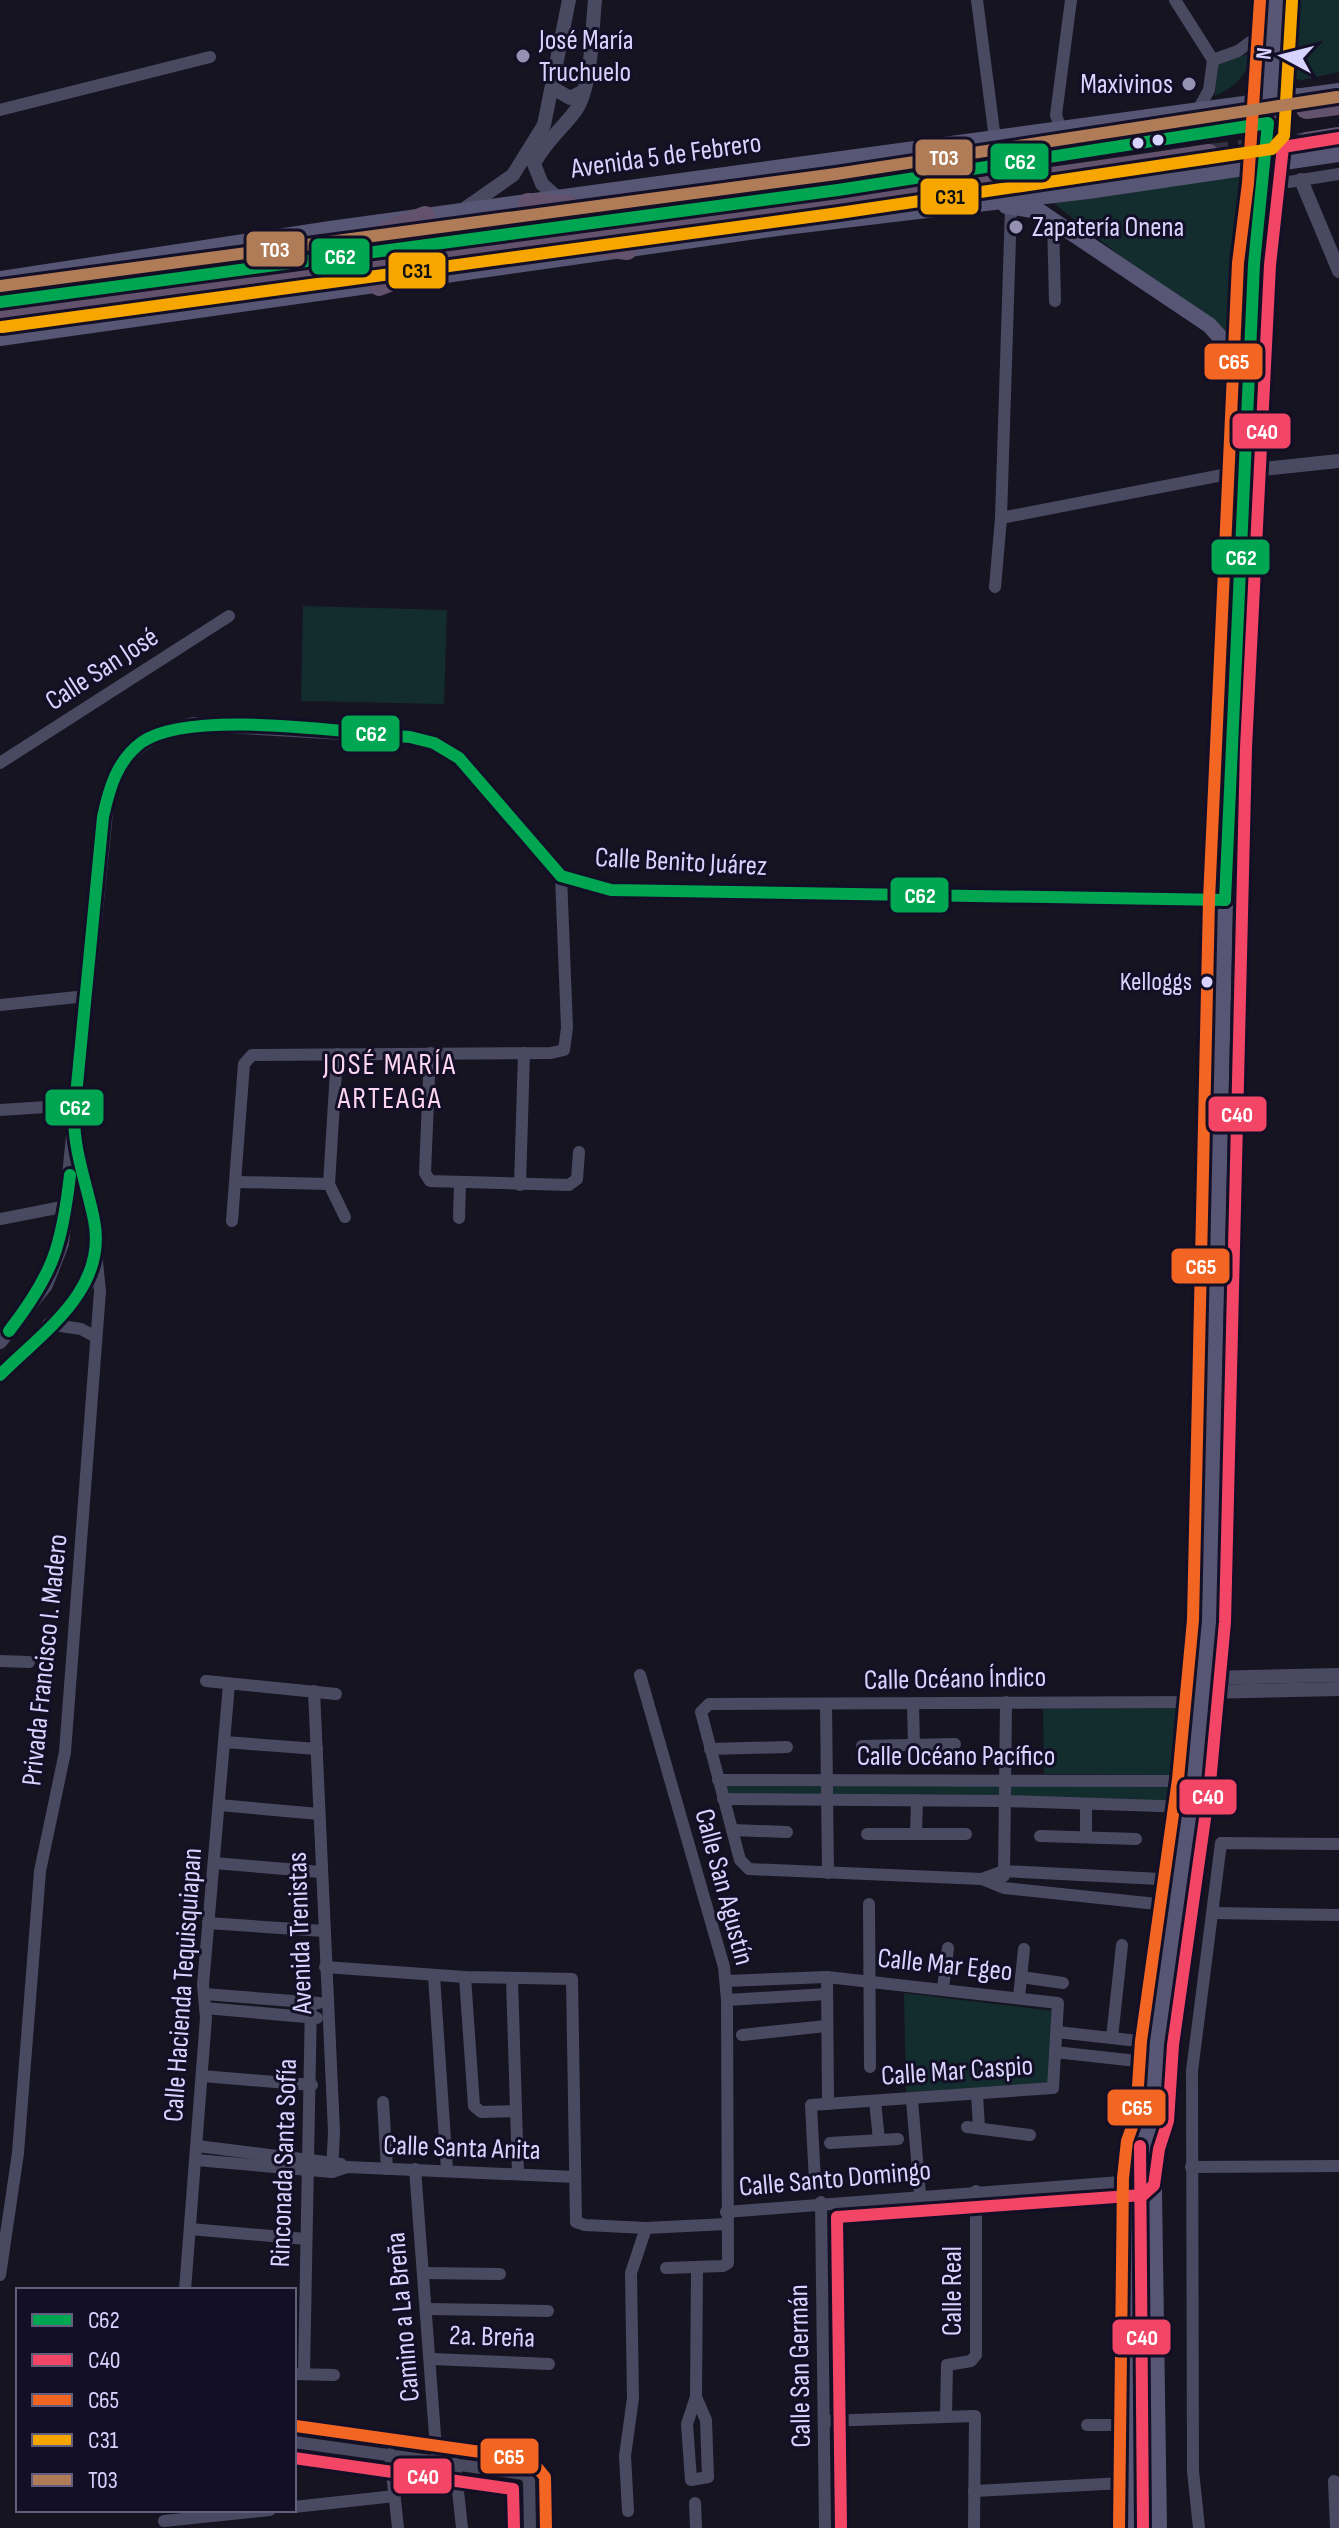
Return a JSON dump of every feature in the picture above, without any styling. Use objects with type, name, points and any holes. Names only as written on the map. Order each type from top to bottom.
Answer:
[{"type":"highway","name":"Avenida 5 de Febrero","points":[[1302,103],[1339,105]]},
{"type":"highway","name":"Avenida 5 de Febrero","points":[[0,293],[249,255],[328,239],[350,245],[944,162],[1198,115]]},
{"type":"highway","points":[[1303,151],[1339,137]]},
{"type":"highway","points":[[0,319],[323,286],[453,259],[1209,154]]},
{"type":"highway","points":[[865,157],[877,161],[944,162]]},
{"type":"highway","points":[[528,203],[612,208]]},
{"type":"highway","points":[[785,227],[835,208]]},
{"type":"highway","points":[[350,245],[425,216]]},
{"type":"highway","points":[[567,243],[627,250]]},
{"type":"highway","points":[[379,286],[453,259]]},
{"type":"main road","points":[[1263,102],[1261,34],[1265,0]]},
{"type":"main road","points":[[1159,2528],[1160,2481],[1148,2180],[1143,2145],[1152,2119],[1157,2043],[1204,1691],[1214,1444],[1225,900],[1243,471],[1263,102],[1276,0]]},
{"type":"main road","name":"Avenida 5 de Febrero","points":[[0,279],[249,241],[328,239],[425,216],[1061,130],[1198,115],[1263,102],[1302,103],[1339,91]]},
{"type":"main road","points":[[1302,103],[1285,113],[1285,151],[1339,154]]},
{"type":"main road","points":[[0,338],[248,304],[323,286],[379,286],[785,227],[988,203],[1259,165],[1303,151]]},
{"type":"main road","points":[[988,203],[1039,211],[1209,325],[1231,349],[1248,382]]},
{"type":"main road","points":[[1135,2528],[1136,2425],[1148,2180]]},
{"type":"street","points":[[461,211],[513,175],[527,157],[544,125],[569,0]]},
{"type":"street","points":[[559,199],[542,184],[534,164],[540,151],[578,108],[584,91],[595,0]]},
{"type":"street","points":[[977,0],[995,139]]},
{"type":"street","points":[[1061,130],[1056,115],[1071,0]]},
{"type":"street","points":[[1175,0],[1213,60],[1209,90],[1198,115]]},
{"type":"street","points":[[1213,60],[1238,51],[1261,34]]},
{"type":"street","points":[[0,110],[210,57]]},
{"type":"street","points":[[553,88],[570,98],[584,91]]},
{"type":"street","points":[[1339,174],[1295,181],[1339,271]]},
{"type":"street","points":[[995,587],[1001,518],[1011,207]]},
{"type":"street","points":[[1053,220],[1055,301]]},
{"type":"street","points":[[1001,518],[1243,471],[1339,461]]},
{"type":"street","name":"Calle San José","points":[[0,763],[229,616]]},
{"type":"street","name":"Calle Benito Juárez","points":[[75,1138],[103,817],[116,769],[150,737],[193,724],[410,737],[434,743],[459,758],[561,876],[611,890],[1225,900]]},
{"type":"street","points":[[232,1221],[244,1064],[252,1055],[564,1050],[567,1028],[561,876]]},
{"type":"street","points":[[0,1005],[87,996]]},
{"type":"street","points":[[430,1053],[425,1173],[430,1181],[569,1185],[577,1179],[579,1152]]},
{"type":"street","points":[[520,1185],[524,1053]]},
{"type":"street","points":[[337,1054],[329,1184],[345,1217]]},
{"type":"street","points":[[0,1110],[77,1105]]},
{"type":"street","points":[[1,1341],[50,1277],[62,1244],[75,1138]]},
{"type":"street","points":[[0,1375],[88,1284],[97,1262],[100,1240],[91,1217],[75,1138]]},
{"type":"street","points":[[237,1182],[329,1184]]},
{"type":"street","points":[[459,1218],[460,1183]]},
{"type":"street","points":[[0,1219],[67,1206]]},
{"type":"street","name":"Privada Francisco I. Madero","points":[[0,2275],[18,2153],[40,1871],[65,1752],[100,1291],[97,1262]]},
{"type":"street","points":[[48,1324],[81,1329],[96,1337]]},
{"type":"street","name":"Privada Francisco I. Madero","points":[[0,1661],[29,1662]]},
{"type":"street","name":"Calle San Agustín","points":[[640,1675],[726,1981],[727,2265],[697,2267]]},
{"type":"street","points":[[1204,1691],[1339,1675]]},
{"type":"street","points":[[206,1681],[336,1694]]},
{"type":"street","name":"Calle Hacienda Tequisquiapan","points":[[185,2288],[202,2076],[208,1923],[229,1684]]},
{"type":"street","points":[[1204,1691],[1339,1689]]},
{"type":"street","name":"Avenida Trenistas","points":[[314,1691],[333,2166]]},
{"type":"street","name":"Calle Océano Índico","points":[[710,1749],[701,1716],[709,1704],[1006,1702],[1204,1691]]},
{"type":"street","points":[[1004,1888],[1006,1702]]},
{"type":"street","points":[[826,1704],[828,1873]]},
{"type":"street","points":[[913,1704],[914,1745]]},
{"type":"street","points":[[225,1742],[317,1749]]},
{"type":"street","points":[[862,1746],[955,1744]]},
{"type":"street","points":[[787,1747],[710,1749],[740,1860],[749,1869],[982,1879],[1004,1888],[1176,1906]]},
{"type":"street","name":"Calle Océano Pacífico","points":[[718,1780],[1194,1781]]},
{"type":"street","name":"Calle Océano Pacífico","points":[[723,1799],[1005,1801],[1190,1807]]},
{"type":"street","points":[[916,1834],[917,1800]]},
{"type":"street","points":[[1086,1804],[1086,1837]]},
{"type":"street","points":[[219,1805],[319,1814]]},
{"type":"street","points":[[732,1830],[787,1832]]},
{"type":"street","points":[[867,1834],[966,1834]]},
{"type":"street","points":[[1040,1836],[1136,1839]]},
{"type":"street","points":[[1199,2528],[1193,2471],[1192,2071],[1221,1843],[1339,1844]]},
{"type":"street","points":[[214,1863],[321,1872]]},
{"type":"street","points":[[982,1879],[1004,1871],[1179,1880]]},
{"type":"street","points":[[869,1904],[870,2067]]},
{"type":"street","points":[[1213,1913],[1339,1915]]},
{"type":"street","points":[[208,1923],[324,1931]]},
{"type":"street","points":[[1112,2038],[1122,1945]]},
{"type":"street","points":[[943,1988],[948,1948]]},
{"type":"street","points":[[1019,1997],[1024,1949]]},
{"type":"street","points":[[325,1967],[434,1976],[572,1979],[574,2177]]},
{"type":"street","points":[[434,1976],[447,2170]]},
{"type":"street","points":[[465,1977],[474,2106],[481,2112],[516,2111]]},
{"type":"street","points":[[815,2182],[809,2109],[811,2105],[828,2104],[827,1977]]},
{"type":"street","name":"Calle Mar Egeo","points":[[726,1981],[827,1977],[1058,2003]]},
{"type":"street","points":[[1021,1977],[1063,1983]]},
{"type":"street","points":[[512,1979],[518,2174]]},
{"type":"street","points":[[204,1994],[326,2003]]},
{"type":"street","points":[[727,2000],[827,1994]]},
{"type":"street","name":"Rinconada Santa Sofía","points":[[299,2374],[299,2310],[310,2164],[311,2002]]},
{"type":"street","name":"Calle Mar Caspio","points":[[828,2104],[1053,2088],[1058,2003]]},
{"type":"street","points":[[205,2008],[327,2019]]},
{"type":"street","points":[[742,2035],[826,2026]]},
{"type":"street","points":[[1057,2032],[1157,2043]]},
{"type":"street","points":[[1055,2052],[1155,2063]]},
{"type":"street","points":[[202,2076],[312,2085]]},
{"type":"street","points":[[977,2094],[973,2128],[1030,2135]]},
{"type":"street","points":[[912,2100],[920,2195]]},
{"type":"street","points":[[875,2101],[879,2140]]},
{"type":"street","points":[[383,2102],[387,2169]]},
{"type":"street","points":[[830,2143],[898,2139]]},
{"type":"street","name":"Calle Santa Anita","points":[[197,2146],[310,2164]]},
{"type":"street","name":"Calle Santa Anita","points":[[196,2160],[574,2177]]},
{"type":"street","points":[[1191,2167],[1339,2166]]},
{"type":"street","name":"Camino a La Breña","points":[[415,2169],[432,2359],[437,2462]]},
{"type":"street","name":"Calle Santo Domingo","points":[[574,2177],[574,2218],[580,2225],[646,2228],[821,2202],[1148,2180]]},
{"type":"street","name":"Calle Real","points":[[946,2415],[947,2365],[971,2361],[976,2355],[976,2191]]},
{"type":"street","name":"Calle San Germán","points":[[821,2202],[825,2528]]},
{"type":"street","points":[[628,2511],[625,2456],[633,2398],[631,2273],[646,2228]]},
{"type":"street","points":[[190,2229],[306,2239]]},
{"type":"street","points":[[666,2268],[697,2267],[696,2397],[688,2417],[688,2439],[689,2478],[699,2480],[708,2477],[707,2438],[705,2415],[696,2397]]},
{"type":"street","points":[[424,2273],[500,2274]]},
{"type":"street","points":[[428,2309],[548,2311]]},
{"type":"street","name":"2a. Breña","points":[[432,2359],[549,2364]]},
{"type":"street","points":[[299,2374],[334,2375]]},
{"type":"street","points":[[825,2421],[975,2416],[974,2528]]},
{"type":"street","points":[[1087,2425],[1136,2425]]},
{"type":"street","points":[[688,2439],[707,2438]]},
{"type":"street","points":[[296,2442],[528,2476],[530,2528]]},
{"type":"street","points":[[390,2454],[398,2528]]},
{"type":"street","points":[[455,2464],[462,2528]]},
{"type":"street","points":[[974,2491],[1160,2481]]},
{"type":"street","points":[[1334,2481],[1336,2528]]},
{"type":"street","points":[[296,2507],[395,2496]]},
{"type":"street","points":[[695,2503],[696,2528]]},
{"type":"street","points":[[164,2520],[225,2522],[262,2512]]},
{"type":"green space","points":[[1290,0],[1339,0],[1339,72],[1302,80],[1285,78]]},
{"type":"green space","points":[[1254,53],[1239,79],[1215,96],[1218,61]]},
{"type":"green space","points":[[1241,174],[1234,345],[1053,203]]},
{"type":"green space","points":[[303,606],[447,610],[444,704],[301,701]]},
{"type":"green space","points":[[1186,1708],[1185,1775],[1044,1774],[1043,1709]]},
{"type":"green space","points":[[1179,1784],[1178,1803],[725,1795],[723,1786]]},
{"type":"green space","points":[[904,1993],[1054,2011],[1048,2083],[906,2092]]},
{"type":"tunnel","points":[[1199,120],[1274,112]]},
{"type":"tunnel","points":[[1209,154],[1307,142]]},
{"type":"transit line","name":"C65","points":[[1119,2528],[1123,2178],[1127,2141],[1136,2116],[1141,2041],[1178,1779],[1193,1620],[1209,900],[1238,263],[1248,183],[1260,0]]},
{"type":"transit line","name":"C31","points":[[2,327],[839,213],[1272,149],[1284,136],[1292,1]]},
{"type":"transit line","name":"T03","points":[[0,286],[836,174],[1337,97]]},
{"type":"transit line","name":"C62","points":[[0,302],[838,190],[1268,123],[1254,264],[1225,900]]},
{"type":"transit line","name":"C40","points":[[841,2528],[837,2217],[1143,2195],[1154,2185],[1159,2149],[1168,2121],[1173,2045],[1210,1783],[1225,1622],[1246,748],[1270,265],[1283,147],[1339,138]]},
{"type":"transit line","name":"C62","points":[[0,1375],[69,1307],[91,1267],[96,1245],[94,1220],[78,1156],[74,1116],[103,817],[111,786],[126,757],[142,742],[165,732],[196,726],[271,725],[410,737],[434,743],[459,758],[561,876],[611,890],[1225,900]]},
{"type":"transit line","name":"C62","points":[[9,1331],[36,1293],[53,1258],[59,1241],[70,1175]]},
{"type":"transit line","name":"C40","points":[[1140,2146],[1143,2528]]},
{"type":"transit line","name":"C65","points":[[296,2426],[530,2459],[545,2477],[546,2528]]},
{"type":"transit line","name":"C40","points":[[296,2458],[513,2489],[514,2528]]},
{"type":"place","name":"José María Truchuelo","points":[[523,56]]},
{"type":"place","name":"Maxivinos","points":[[1189,84]]},
{"type":"place","name":"Zapatería Onena","points":[[1016,227]]},
{"type":"place","name":"Kelloggs","points":[[1207,982]]},
{"type":"district","name":"JOSÉ MARÍA ARTEAGA","points":[[390,1082]]}]
